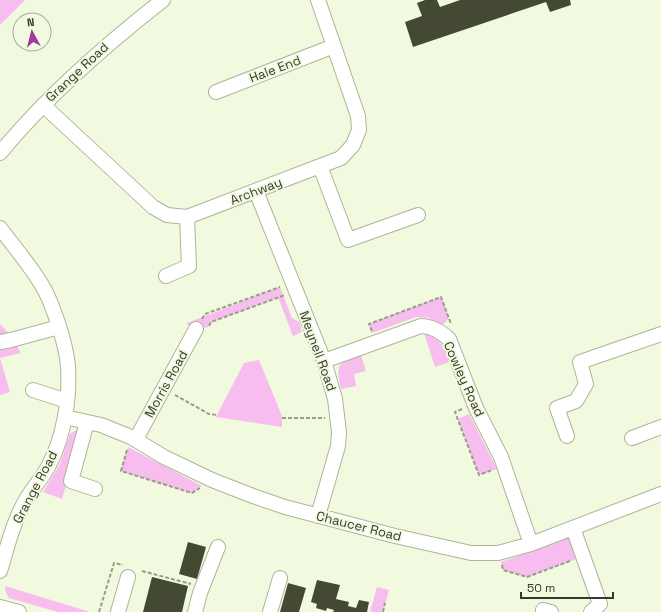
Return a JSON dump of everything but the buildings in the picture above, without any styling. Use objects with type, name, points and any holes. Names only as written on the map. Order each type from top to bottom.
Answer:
[{"type":"street","name":"Grange Road","points":[[0,153],[43,105],[118,35],[163,0]]},
{"type":"street","name":"Archway","points":[[43,105],[153,207],[167,215],[187,217],[256,192],[340,158],[353,144],[359,130],[358,116],[318,0]]},
{"type":"street","name":"Hale End","points":[[216,92],[334,46]]},
{"type":"street","points":[[320,166],[348,240],[418,215]]},
{"type":"street","name":"Meynell Road","points":[[256,192],[324,361],[336,399],[339,432],[338,446],[318,516]]},
{"type":"street","points":[[166,276],[189,266],[187,217]]},
{"type":"street","name":"Grange Road","points":[[0,228],[44,287],[53,307],[65,347],[68,367],[65,417],[58,444],[49,464],[5,537],[0,571]]},
{"type":"street","name":"Cowley Road","points":[[324,361],[421,326],[428,326],[442,333],[449,339],[474,404],[493,440],[504,466],[531,544]]},
{"type":"street","points":[[0,342],[59,327]]},
{"type":"street","name":"Morris Road","points":[[133,438],[164,388],[198,327]]},
{"type":"street","points":[[567,436],[557,408],[576,401],[586,384],[580,362],[661,334]]},
{"type":"street","points":[[33,390],[67,401]]},
{"type":"street","name":"Chaucer Road","points":[[65,417],[101,425],[133,438],[164,457],[212,480],[253,496],[318,516],[395,536],[471,553],[498,553],[531,544],[661,494]]},
{"type":"street","points":[[87,422],[71,481],[95,489]]},
{"type":"street","points":[[632,438],[661,427]]},
{"type":"street","points":[[573,528],[600,604],[591,612]]},
{"type":"street","points":[[195,612],[202,588],[218,547]]},
{"type":"street","points":[[118,612],[128,577]]},
{"type":"street","points":[[270,612],[280,578]]},
{"type":"street","points":[[0,606],[19,612]]},
{"type":"path","points":[[294,286],[211,322],[208,328],[198,327],[205,314],[294,286]]},
{"type":"path","points":[[164,388],[209,414],[217,415]]},
{"type":"path","points":[[474,404],[455,412],[479,475],[504,466]]},
{"type":"path","points":[[282,418],[338,419]]},
{"type":"path","points":[[133,438],[121,471],[192,493],[212,480]]},
{"type":"path","points":[[498,553],[503,570],[527,577],[583,556]]},
{"type":"path","points":[[142,571],[202,588]]},
{"type":"path","points":[[383,612],[385,603]]},
{"type":"shaded area","points":[[0,0],[25,0],[12,12],[0,25]]},
{"type":"shaded area","points":[[280,287],[292,318],[299,322],[302,332],[293,336],[278,297],[211,322],[207,328],[197,324],[187,325],[187,323]]},
{"type":"shaded area","points":[[441,297],[449,318],[443,325],[429,318],[416,317],[372,333],[369,324]]},
{"type":"shaded area","points":[[0,324],[10,334],[21,353],[0,358]]},
{"type":"shaded area","points":[[424,333],[435,338],[441,344],[449,362],[435,367]]},
{"type":"shaded area","points":[[361,355],[366,371],[354,374],[356,386],[341,389],[338,374],[340,365],[347,360]]},
{"type":"shaded area","points":[[0,358],[10,392],[0,395]]},
{"type":"shaded area","points":[[259,360],[282,416],[282,427],[216,417],[244,363]]},
{"type":"shaded area","points":[[469,414],[497,469],[479,475],[458,419]]},
{"type":"shaded area","points":[[76,430],[82,431],[62,499],[43,492],[60,464],[70,434]]},
{"type":"shaded area","points":[[128,447],[202,486],[192,493],[121,471]]},
{"type":"shaded area","points":[[572,537],[579,558],[527,577],[503,570],[501,562]]},
{"type":"shaded area","points":[[5,586],[90,612],[58,612],[9,598],[6,593]]},
{"type":"shaded area","points":[[377,587],[389,590],[383,612],[370,612]]}]
